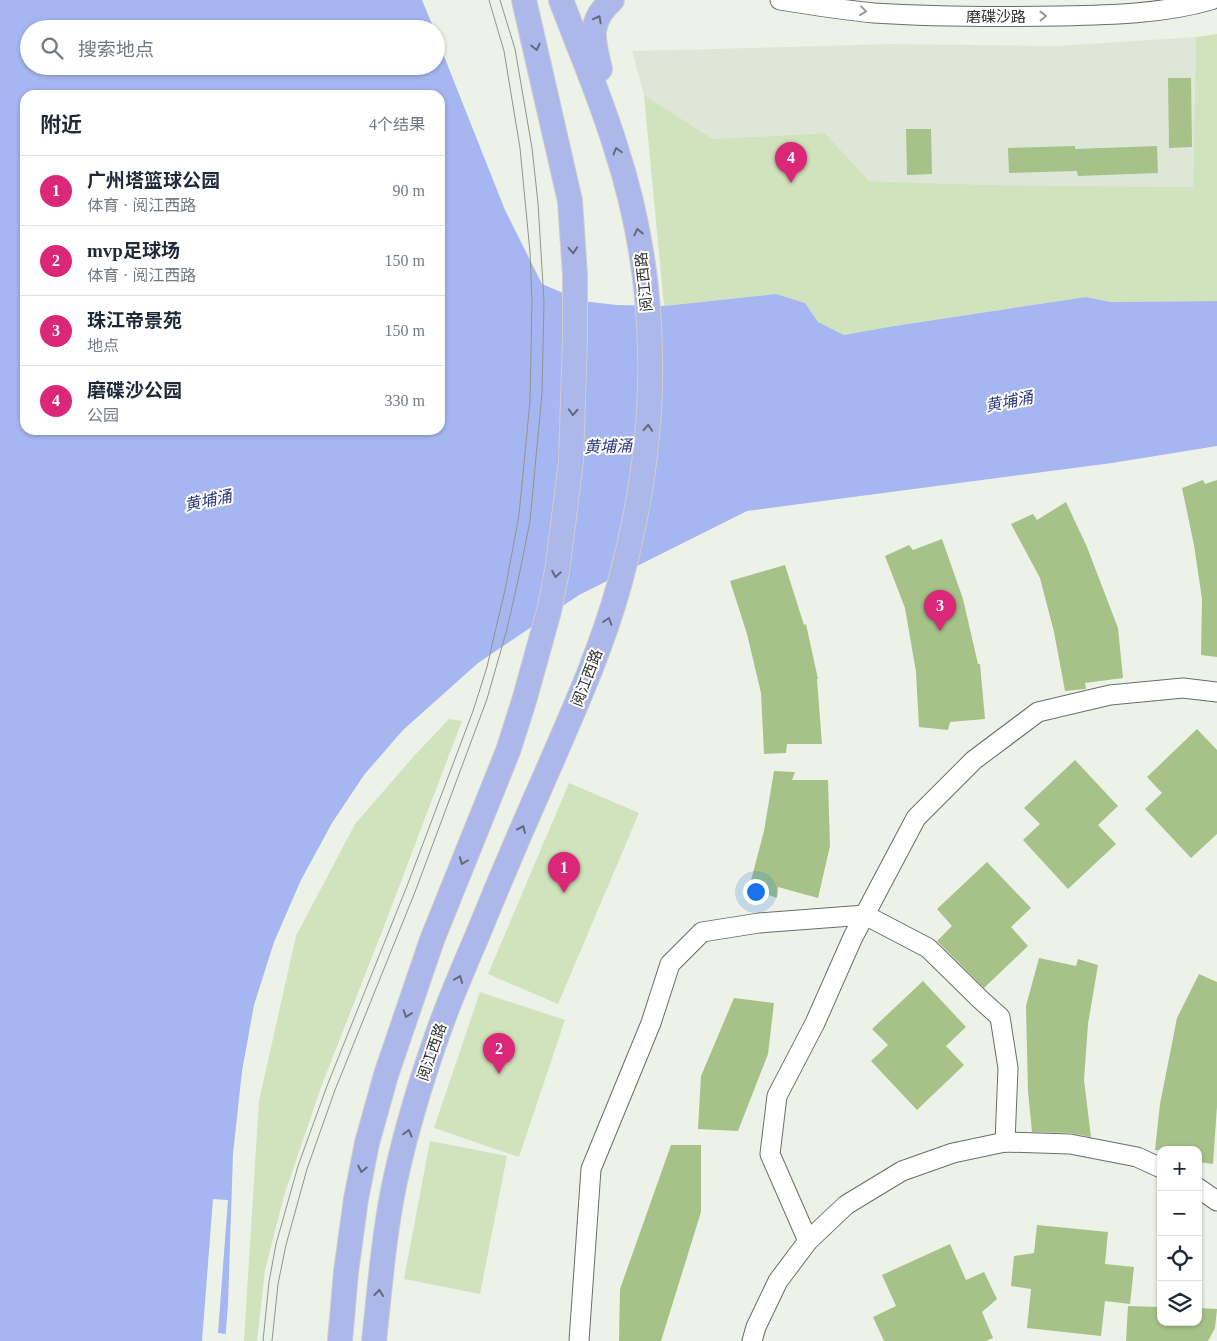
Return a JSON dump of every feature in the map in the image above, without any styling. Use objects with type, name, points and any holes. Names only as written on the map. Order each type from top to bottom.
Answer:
[{"type":"main road","points":[[340,1341],[346,1272],[356,1199],[368,1143],[386,1075],[432,940],[508,751],[549,611],[557,570],[571,461],[576,338],[575,276],[570,201],[524,0]]},
{"type":"main road","name":"阅江西路","points":[[374,1341],[385,1238],[395,1182],[420,1089],[443,1018],[572,716],[603,636],[620,584],[639,499],[650,394],[648,302],[642,251],[616,146],[561,0]]},
{"type":"main road","points":[[606,118],[602,80],[593,39],[594,26],[601,13],[612,0]]},
{"type":"street","name":"磨碟沙路","points":[[780,0],[872,13],[1003,17],[1144,12],[1188,7],[1211,0]]},
{"type":"street","points":[[808,1241],[770,1154],[777,1096],[815,1023],[853,937],[916,818],[974,760],[1038,712],[1110,695],[1183,688],[1217,692]]},
{"type":"street","points":[[579,1341],[591,1169],[651,1023],[670,964],[702,932],[759,923],[865,915],[928,948],[1000,1017],[1008,1068],[1005,1142]]},
{"type":"street","points":[[752,1341],[756,1327],[778,1281],[808,1241],[846,1205],[902,1171],[953,1152],[1005,1142],[1070,1144],[1137,1157],[1157,1166]]},
{"type":"street","points":[[1202,1191],[1217,1201]]},
{"type":"shaded area","points":[[1196,37],[1193,187],[990,185],[868,181],[825,133],[713,139],[644,95],[632,51],[889,44],[1056,46]]},
{"type":"green space","points":[[1217,34],[1217,301],[1111,302],[1086,297],[844,335],[818,322],[805,303],[776,294],[664,306],[644,95],[713,139],[825,133],[869,181],[990,185],[1193,187],[1196,37]]},
{"type":"green space","points":[[449,719],[462,721],[321,1087],[284,1196],[265,1270],[257,1341],[244,1341],[259,1101],[296,936],[355,824]]},
{"type":"green space","points":[[569,783],[639,813],[558,1004],[488,974]]},
{"type":"green space","points":[[480,992],[565,1020],[519,1157],[434,1128]]},
{"type":"green space","points":[[430,1141],[507,1156],[480,1294],[404,1279]]},
{"type":"water","name":"黄埔涌","points":[[0,0],[422,0],[430,20],[20,20],[20,75],[445,75],[445,59],[505,210],[542,284],[582,301],[617,305],[664,306],[776,294],[805,303],[818,322],[844,335],[1086,297],[1111,302],[1217,301],[1217,446],[1112,463],[747,511],[579,595],[478,663],[403,730],[364,775],[332,823],[301,880],[274,942],[254,1005],[242,1071],[233,1154],[225,1341],[0,1341]]},
{"type":"pier","points":[[213,1199],[228,1200],[218,1333],[226,1334],[225,1341],[202,1341]]},
{"type":"building","points":[[1168,78],[1191,78],[1192,147],[1169,148]]},
{"type":"building","points":[[906,129],[931,129],[932,174],[907,175]]},
{"type":"building","points":[[1075,146],[1075,149],[1157,146],[1158,173],[1078,176],[1077,171],[1009,173],[1008,148]]},
{"type":"building","points":[[1203,480],[1205,484],[1217,480],[1217,657],[1201,655],[1202,599],[1194,545],[1182,488]]},
{"type":"building","points":[[1066,502],[1087,547],[1118,628],[1123,678],[1085,683],[1086,689],[1065,691],[1054,632],[1040,578],[1011,524],[1033,514],[1037,520]]},
{"type":"building","points":[[942,539],[963,599],[978,664],[980,664],[985,719],[950,722],[948,730],[919,727],[916,672],[905,608],[885,556],[909,545],[913,550]]},
{"type":"building","points":[[785,565],[804,625],[806,624],[818,679],[822,744],[787,744],[786,753],[764,754],[761,693],[747,634],[730,581]]},
{"type":"building","points":[[1197,729],[1217,750],[1217,834],[1191,858],[1145,809],[1162,793],[1147,777]]},
{"type":"building","points":[[1075,760],[1118,806],[1098,825],[1116,844],[1068,889],[1023,840],[1040,824],[1024,808]]},
{"type":"building","points":[[774,771],[795,772],[792,780],[828,780],[830,846],[818,898],[778,887],[777,898],[749,888],[764,831]]},
{"type":"building","points":[[987,862],[1031,908],[1011,927],[1028,946],[984,988],[937,941],[952,926],[937,909]]},
{"type":"building","points":[[1039,958],[1076,966],[1078,959],[1098,965],[1088,1024],[1084,1080],[1091,1137],[1070,1133],[1032,1132],[1028,1091],[1026,1006]]},
{"type":"building","points":[[1199,974],[1217,982],[1217,1106],[1213,1164],[1202,1163],[1202,1146],[1157,1146],[1157,1150],[1155,1150],[1160,1104],[1177,1018]]},
{"type":"building","points":[[923,981],[966,1027],[946,1046],[964,1065],[917,1110],[871,1061],[888,1045],[872,1029]]},
{"type":"building","points":[[734,998],[774,1003],[768,1054],[738,1131],[698,1129],[701,1076]]},
{"type":"building","points":[[671,1145],[701,1145],[701,1212],[661,1341],[619,1341],[620,1289]]},
{"type":"building","points":[[1037,1225],[1108,1232],[1105,1264],[1134,1267],[1130,1304],[1105,1301],[1101,1336],[1027,1328],[1031,1289],[1011,1286],[1014,1256],[1034,1253]]},
{"type":"building","points":[[950,1244],[966,1280],[984,1272],[997,1299],[982,1312],[993,1338],[986,1341],[884,1341],[873,1317],[896,1306],[882,1275]]},
{"type":"building","points":[[1128,1306],[1157,1307],[1157,1326],[1202,1326],[1202,1308],[1217,1309],[1215,1328],[1208,1341],[1126,1341]]},
{"type":"tram line","points":[[263,1341],[269,1282],[276,1244],[298,1166],[327,1086],[407,886],[473,711],[487,667],[505,590],[519,515],[530,401],[532,300],[530,252],[520,148],[504,51],[489,0]]},
{"type":"tram line","points":[[272,1341],[278,1284],[286,1245],[307,1169],[335,1090],[415,892],[487,699],[507,629],[530,521],[542,393],[544,302],[538,203],[532,148],[515,49],[500,0]]},
{"type":"place","name":"磨碟沙公园","points":[[791,183]]},
{"type":"place","name":"珠江帝景苑","points":[[940,631]]},
{"type":"place","name":"广州塔篮球公园","points":[[564,893]]},
{"type":"place","name":"mvp足球场","points":[[499,1074]]}]
